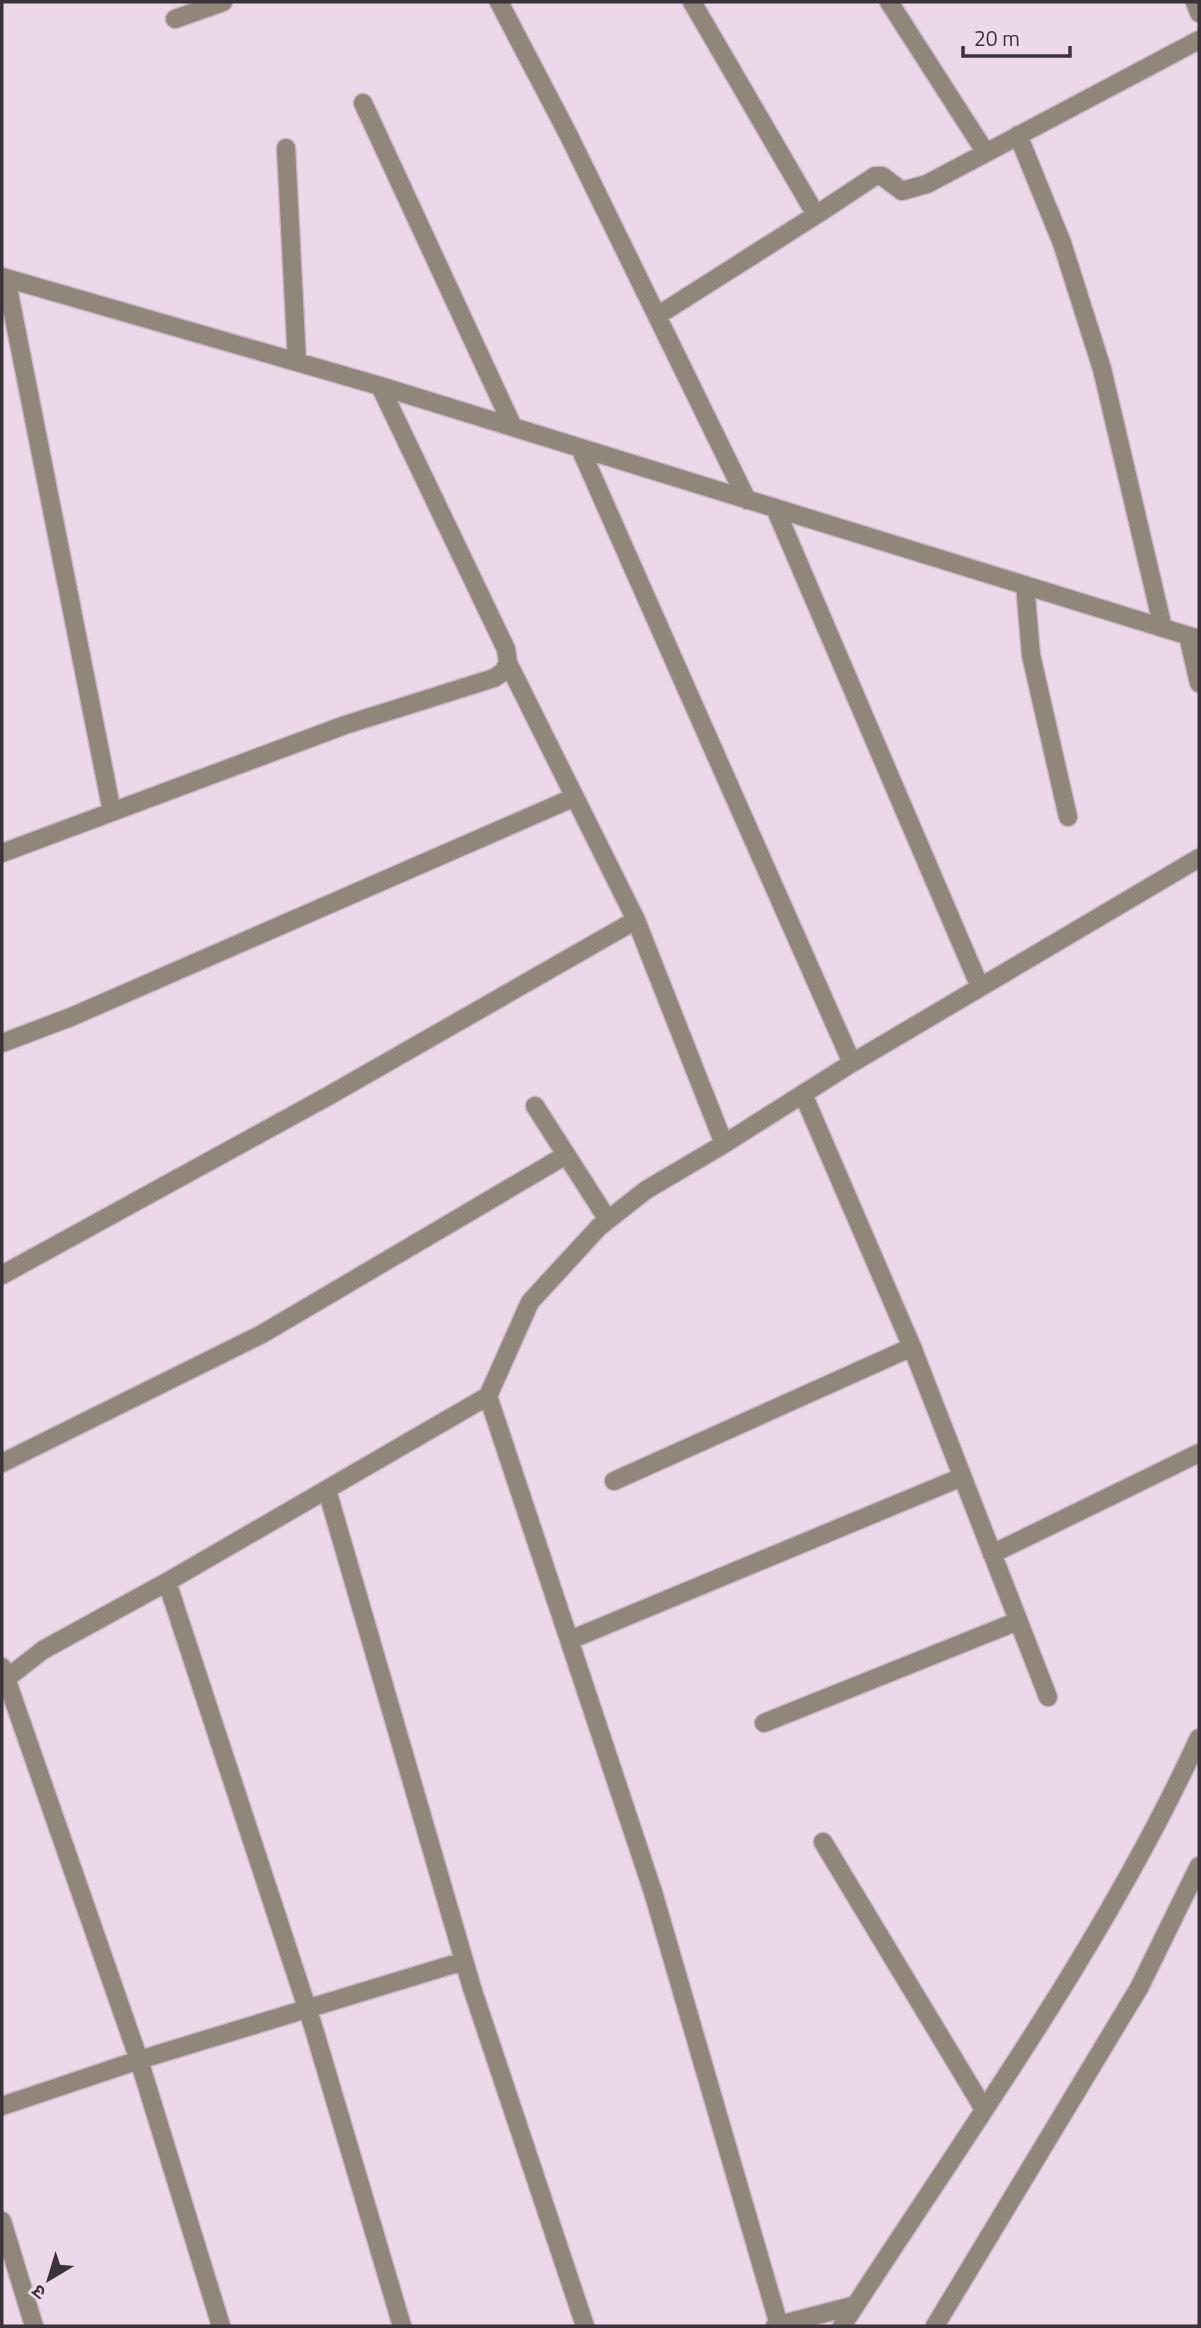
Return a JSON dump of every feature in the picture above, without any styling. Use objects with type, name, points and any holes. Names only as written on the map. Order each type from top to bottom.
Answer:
[{"type":"street","points":[[174,19],[222,2]]},
{"type":"street","points":[[499,2],[568,134],[747,499]]},
{"type":"street","points":[[692,2],[816,215]]},
{"type":"street","points":[[889,2],[986,153]]},
{"type":"street","points":[[1195,2],[1199,13]]},
{"type":"street","points":[[657,316],[875,176],[882,176],[902,191],[928,184],[1199,40]]},
{"type":"street","points":[[363,103],[513,427]]},
{"type":"street","points":[[1018,135],[1062,243],[1102,369],[1163,628]]},
{"type":"street","points":[[286,148],[296,362]]},
{"type":"street","points":[[112,812],[4,277],[380,386],[1194,637],[1199,683]]},
{"type":"street","points":[[380,386],[506,649],[508,663],[636,920],[724,1144]]},
{"type":"street","points":[[580,448],[852,1063]]},
{"type":"street","points":[[775,508],[980,987]]},
{"type":"street","points":[[1025,585],[1031,655],[1068,817]]},
{"type":"street","points":[[2,853],[345,725],[494,678],[503,672],[508,663]]},
{"type":"street","points":[[2,1043],[71,1017],[575,797]]},
{"type":"street","points":[[221,2326],[139,2060],[4,1675],[43,1650],[167,1582],[488,1396],[530,1302],[608,1220],[646,1190],[852,1063],[1199,858]]},
{"type":"street","points":[[2,1275],[318,1102],[636,920]]},
{"type":"street","points":[[803,1094],[912,1347],[1048,1697]]},
{"type":"street","points":[[535,1106],[608,1220]]},
{"type":"street","points":[[2,1463],[262,1334],[566,1155]]},
{"type":"street","points":[[614,1481],[912,1347]]},
{"type":"street","points":[[488,1396],[653,1892],[777,2326],[856,2305]]},
{"type":"street","points":[[992,1554],[1199,1453]]},
{"type":"street","points":[[570,1640],[962,1477]]},
{"type":"street","points":[[327,1490],[464,1961],[585,2326]]},
{"type":"street","points":[[167,1582],[307,2009],[402,2326]]},
{"type":"street","points":[[764,1723],[1018,1621]]},
{"type":"street","points":[[842,2326],[1092,1940],[1165,1808],[1199,1738]]},
{"type":"street","points":[[823,1842],[984,2109]]},
{"type":"street","points":[[935,2326],[1139,1988],[1199,1866]]},
{"type":"street","points":[[2,2106],[139,2060],[464,1961]]},
{"type":"street","points":[[2,2221],[34,2326]]}]
